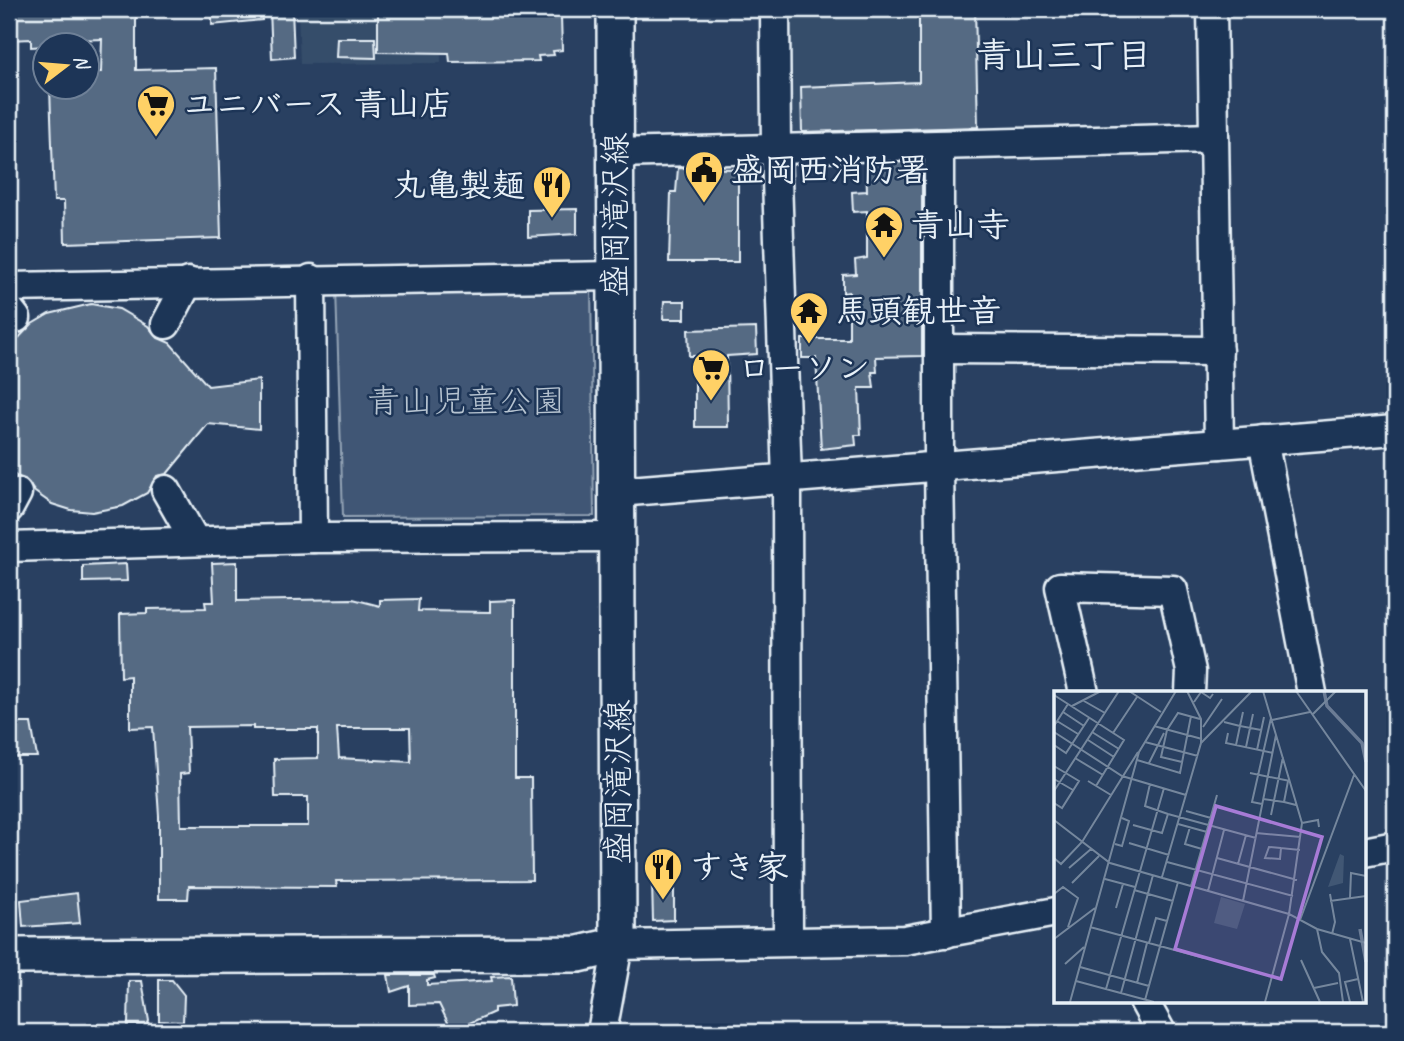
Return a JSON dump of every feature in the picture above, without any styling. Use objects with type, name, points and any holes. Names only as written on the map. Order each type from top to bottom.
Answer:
[{"type":"main road","name":"盛岡滝沢線","points":[[615,9],[618,946]]},
{"type":"main road","points":[[9,956],[579,954],[618,946]]},
{"type":"street","points":[[775,9],[776,149],[787,480],[788,941]]},
{"type":"street","points":[[1212,9],[1219,444]]},
{"type":"street","points":[[615,153],[1214,138]]},
{"type":"street","points":[[939,145],[939,466],[946,933]]},
{"type":"street","points":[[9,287],[311,279],[615,276]]},
{"type":"street","points":[[311,279],[313,538]]},
{"type":"street","points":[[166,324],[188,282]]},
{"type":"street","points":[[939,349],[1218,351]]},
{"type":"street","points":[[617,492],[1395,430]]},
{"type":"street","points":[[1263,440],[1312,691]]},
{"type":"street","points":[[166,490],[195,541]]},
{"type":"street","points":[[9,547],[313,538],[617,537]]},
{"type":"street","points":[[1084,691],[1060,587],[1173,590],[1191,671],[1190,691]]},
{"type":"street","points":[[1366,852],[1395,846]]},
{"type":"street","points":[[602,1032],[618,946],[905,940],[1054,912]]},
{"type":"street","points":[[1145,1002],[1161,1032]]},
{"type":"shaded area","points":[[298,9],[440,9],[441,63],[300,64]]},
{"type":"shaded area","points":[[786,9],[977,9],[980,133],[801,139],[787,125]]},
{"type":"green space","name":"青山児童公園","points":[[591,283],[594,516],[343,517],[336,288]]},
{"type":"building","points":[[9,9],[136,9],[136,70],[216,68],[221,238],[65,243],[64,201],[54,201],[50,102],[102,102],[102,32],[32,32],[32,47],[31,39],[9,40]]},
{"type":"building","points":[[212,9],[262,9],[262,20],[212,25]]},
{"type":"building","points":[[270,9],[292,9],[294,57],[272,59]]},
{"type":"building","points":[[378,9],[537,9],[538,17],[561,16],[562,50],[553,51],[554,55],[538,56],[539,61],[450,62],[449,53],[378,52]]},
{"type":"building","points":[[919,9],[975,9],[978,127],[802,132],[801,87],[919,82]]},
{"type":"building","points":[[337,38],[375,38],[376,58],[336,57]]},
{"type":"building","points":[[922,162],[922,356],[876,357],[877,372],[872,372],[874,388],[859,388],[861,435],[855,435],[856,445],[821,449],[816,358],[802,358],[802,339],[849,339],[849,292],[843,293],[843,275],[856,274],[855,260],[867,258],[867,211],[853,212],[852,192],[867,191],[866,163]]},
{"type":"building","points":[[678,168],[738,169],[738,262],[669,262],[671,192],[676,192]]},
{"type":"building","points":[[577,209],[577,234],[528,237],[528,210]]},
{"type":"building","points":[[664,301],[685,301],[685,319],[663,319]]},
{"type":"building","points":[[91,304],[119,309],[148,326],[158,338],[170,343],[208,386],[259,380],[259,429],[208,424],[167,474],[157,476],[147,493],[123,506],[92,512],[71,510],[52,504],[35,492],[25,479],[9,470],[9,348],[32,324],[49,314]]},
{"type":"building","points":[[756,328],[757,354],[727,356],[728,427],[695,427],[695,356],[689,356],[688,330]]},
{"type":"building","points":[[237,562],[237,601],[353,599],[380,606],[380,600],[419,599],[418,611],[490,612],[490,601],[515,600],[515,778],[531,778],[532,880],[336,881],[337,887],[189,886],[188,899],[159,899],[159,816],[153,727],[130,728],[130,676],[121,677],[120,614],[147,613],[147,609],[206,608],[205,602],[214,602],[212,563]],"holes":[[[253,726],[253,729],[318,729],[318,758],[274,759],[275,797],[308,797],[308,826],[181,826],[180,774],[189,773],[187,727]],[[337,728],[410,728],[411,762],[339,758]]]},
{"type":"building","points":[[126,564],[127,581],[83,582],[83,566]]},
{"type":"building","points":[[9,723],[31,723],[37,757],[9,757]]},
{"type":"building","name":"すき家","points":[[674,881],[674,920],[653,921],[652,882]]},
{"type":"building","points":[[77,893],[80,923],[23,927],[21,900]]},
{"type":"building","points":[[388,975],[434,975],[435,978],[427,980],[427,985],[492,981],[491,977],[511,976],[513,1006],[494,1008],[494,1012],[452,1031],[439,1004],[409,1005],[409,986],[391,992]]},
{"type":"building","points":[[159,980],[172,980],[184,995],[183,1022],[159,1021]]},
{"type":"building","points":[[129,981],[142,981],[149,1021],[147,1025],[128,1025]]},
{"type":"place","name":"ユニバース 青山店","points":[[156,138]]},
{"type":"place","name":"盛岡西消防署","points":[[704,204]]},
{"type":"place","name":"丸亀製麺","points":[[552,219]]},
{"type":"place","name":"青山寺","points":[[884,259]]},
{"type":"place","name":"馬頭観世音","points":[[809,345]]},
{"type":"place","name":"ローソン","points":[[711,402]]},
{"type":"place","name":"すき家","points":[[663,901]]},
{"type":"district","name":"青山三丁目","points":[[1064,55]]}]
